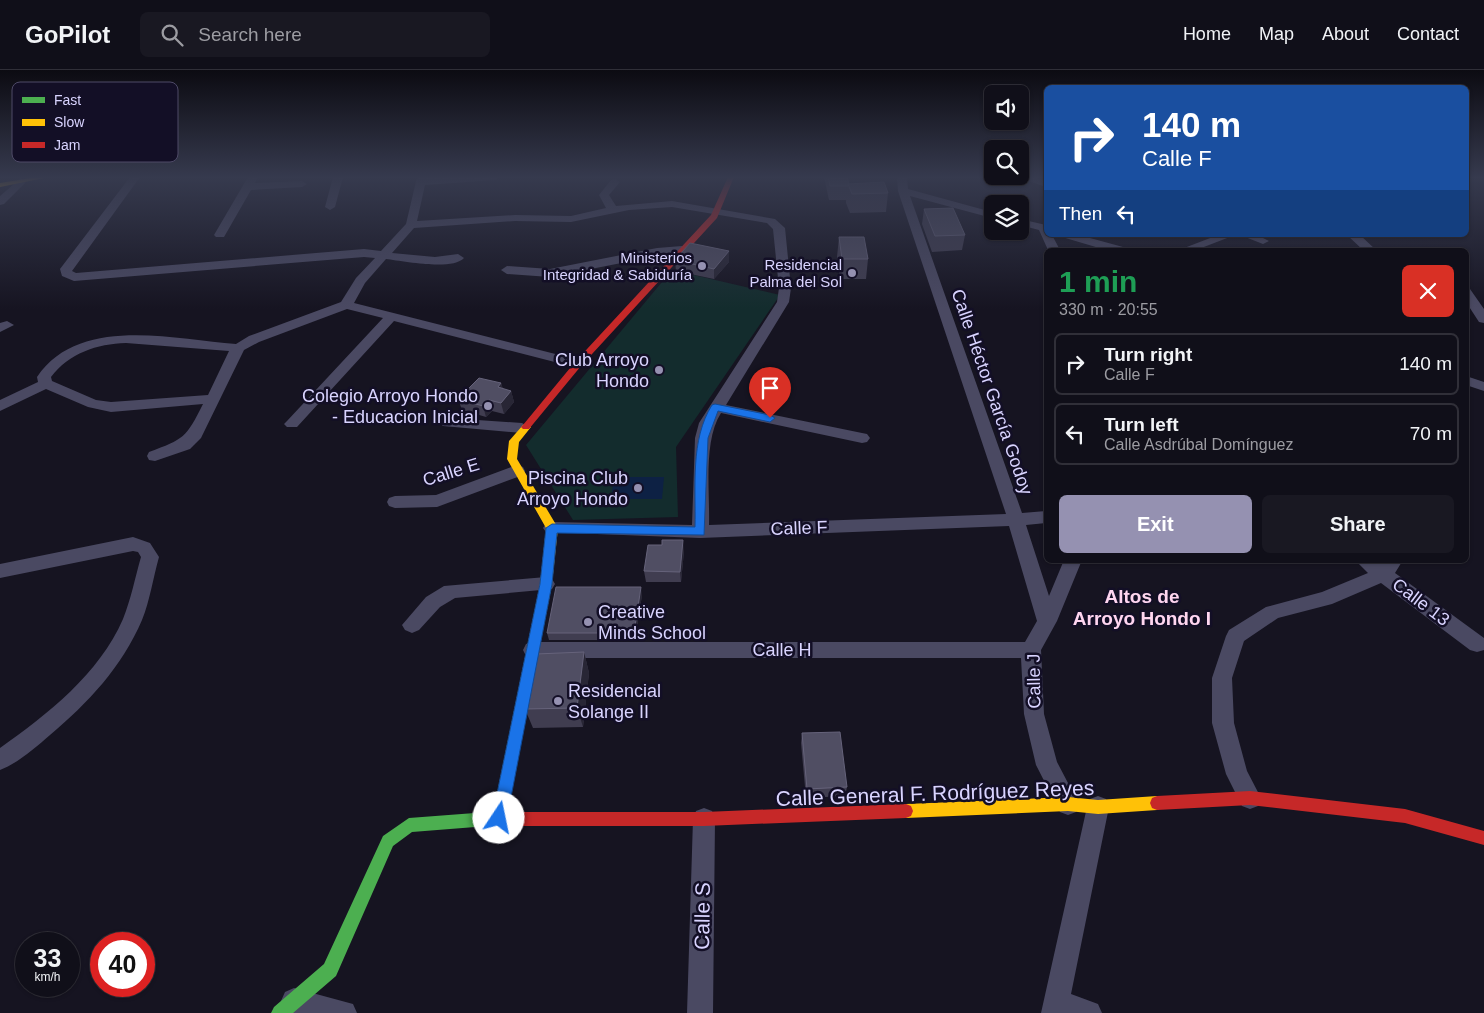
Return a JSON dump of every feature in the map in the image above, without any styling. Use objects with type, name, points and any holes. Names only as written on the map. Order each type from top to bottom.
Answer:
[{"type":"street","points":[[102,221],[66,269],[66,273],[69,276],[364,253],[435,261],[458,258]]},
{"type":"street","points":[[220,235],[228,221]]},
{"type":"street","points":[[346,305],[360,281],[411,225],[412,221]]},
{"type":"street","points":[[411,225],[470,221]]},
{"type":"street","points":[[499,818],[546,584],[552,528],[517,471],[512,459],[514,441],[522,428],[578,364],[708,221]]},
{"type":"street","points":[[700,532],[703,438],[707,424],[715,407],[780,310],[785,288],[779,228],[771,221]]},
{"type":"street","name":"Calle Héctor García Godoy","points":[[915,221],[1016,520],[1047,621]]},
{"type":"street","points":[[1029,225],[1044,229]]},
{"type":"street","points":[[1073,237],[1112,248]]},
{"type":"street","points":[[1191,248],[1223,237]]},
{"type":"street","points":[[1252,237],[1263,241]]},
{"type":"street","points":[[1355,237],[1368,248]]},
{"type":"street","points":[[507,270],[550,273],[657,252],[682,250]]},
{"type":"street","points":[[1469,298],[1484,319]]},
{"type":"street","points":[[46,384],[44,377],[53,365],[76,351],[108,340],[126,339],[238,348],[254,339],[346,305],[390,318],[578,364]]},
{"type":"street","points":[[292,424],[390,318]]},
{"type":"street","points":[[155,456],[178,448],[193,438],[238,348]]},
{"type":"street","points":[[1469,381],[1484,387]]},
{"type":"street","points":[[0,406],[46,384],[93,404],[111,407],[213,399]]},
{"type":"street","points":[[715,407],[862,438]]},
{"type":"street","points":[[448,423],[522,428]]},
{"type":"street","name":"Calle E","points":[[395,502],[437,501],[517,471]]},
{"type":"street","name":"Calle F","points":[[552,528],[700,532],[1016,520],[1044,517]]},
{"type":"street","points":[[0,571],[133,544],[141,545],[147,549],[150,557],[132,620],[114,654],[89,686],[57,716],[0,760]]},
{"type":"street","name":"Calle J","points":[[1068,804],[1048,764],[1034,714],[1031,650],[1047,621],[1071,563]]},
{"type":"street","name":"Calle 13","points":[[1375,563],[1389,567],[1477,644]]},
{"type":"street","points":[[1250,798],[1237,774],[1223,723],[1222,678],[1236,636],[1273,612],[1325,598],[1389,567]]},
{"type":"street","points":[[412,625],[433,602],[451,591],[546,584]]},
{"type":"street","name":"Calle H","points":[[533,650],[1031,650]]},
{"type":"street","name":"Calle General F. Rodríguez Reyes","points":[[287,1007],[321,980],[336,960],[388,842],[409,824],[499,818],[704,819],[1068,804],[1098,807],[1250,798],[1405,816],[1484,838]]},
{"type":"street","points":[[1089,1013],[1055,1008],[1098,807]]},
{"type":"street","name":"Calle S","points":[[700,1013],[704,819]]},
{"type":"street","points":[[287,1007],[344,1013]]},
{"type":"green space","name":"Club Arroyo Hondo","points":[[672,270],[780,295],[676,447],[678,517],[573,520],[526,445]]},
{"type":"water","name":"Piscina Club Arroyo Hondo","points":[[614,477],[664,477],[662,499],[611,499]]},
{"type":"building","points":[[929,221],[959,221],[965,235],[935,236]]},
{"type":"building","points":[[839,237],[864,237],[868,259],[842,259]]},
{"type":"building","points":[[690,243],[729,251],[714,269],[675,260]]},
{"type":"building","points":[[479,378],[501,383],[498,387],[511,391],[501,403],[489,400],[483,406],[458,399]]},
{"type":"building","points":[[662,540],[683,540],[680,572],[644,571],[648,545],[662,545]]},
{"type":"building","points":[[556,587],[641,587],[634,633],[547,633]]},
{"type":"building","points":[[584,652],[577,708],[525,709],[536,654]]},
{"type":"building","points":[[840,732],[847,787],[807,789],[802,733]]},
{"type":"traffic: fast","points":[[280,1013],[330,970],[388,841],[409,825],[488,819]]},
{"type":"traffic: slow","points":[[499,818],[546,584],[552,528],[512,459],[514,441],[526,427]]},
{"type":"traffic: slow","points":[[906,811],[1068,804],[1098,807],[1157,803]]},
{"type":"traffic: jam","points":[[526,427],[578,364],[709,221]]},
{"type":"traffic: jam","points":[[1157,803],[1250,798],[1405,816],[1484,838]]},
{"type":"traffic: jam","points":[[488,819],[704,819],[906,811]]},
{"type":"place","name":"Ministerios Integridad & Sabiduría","points":[[702,266]]},
{"type":"place","name":"Residencial Palma del Sol","points":[[852,273]]},
{"type":"place","name":"Club Arroyo Hondo","points":[[659,370]]},
{"type":"place","name":"Colegio Arroyo Hondo - Educacion Inicial","points":[[488,406]]},
{"type":"place","name":"Piscina Club Arroyo Hondo","points":[[638,488]]},
{"type":"place","name":"Creative Minds School","points":[[588,622]]},
{"type":"place","name":"Residencial Solange II","points":[[558,701]]},
{"type":"district","name":"Altos de Arroyo Hondo I","points":[[1142,607]]},
{"type":"route","points":[[499,818],[546,584],[552,528],[700,532],[703,438],[715,407],[770,418]]}]
